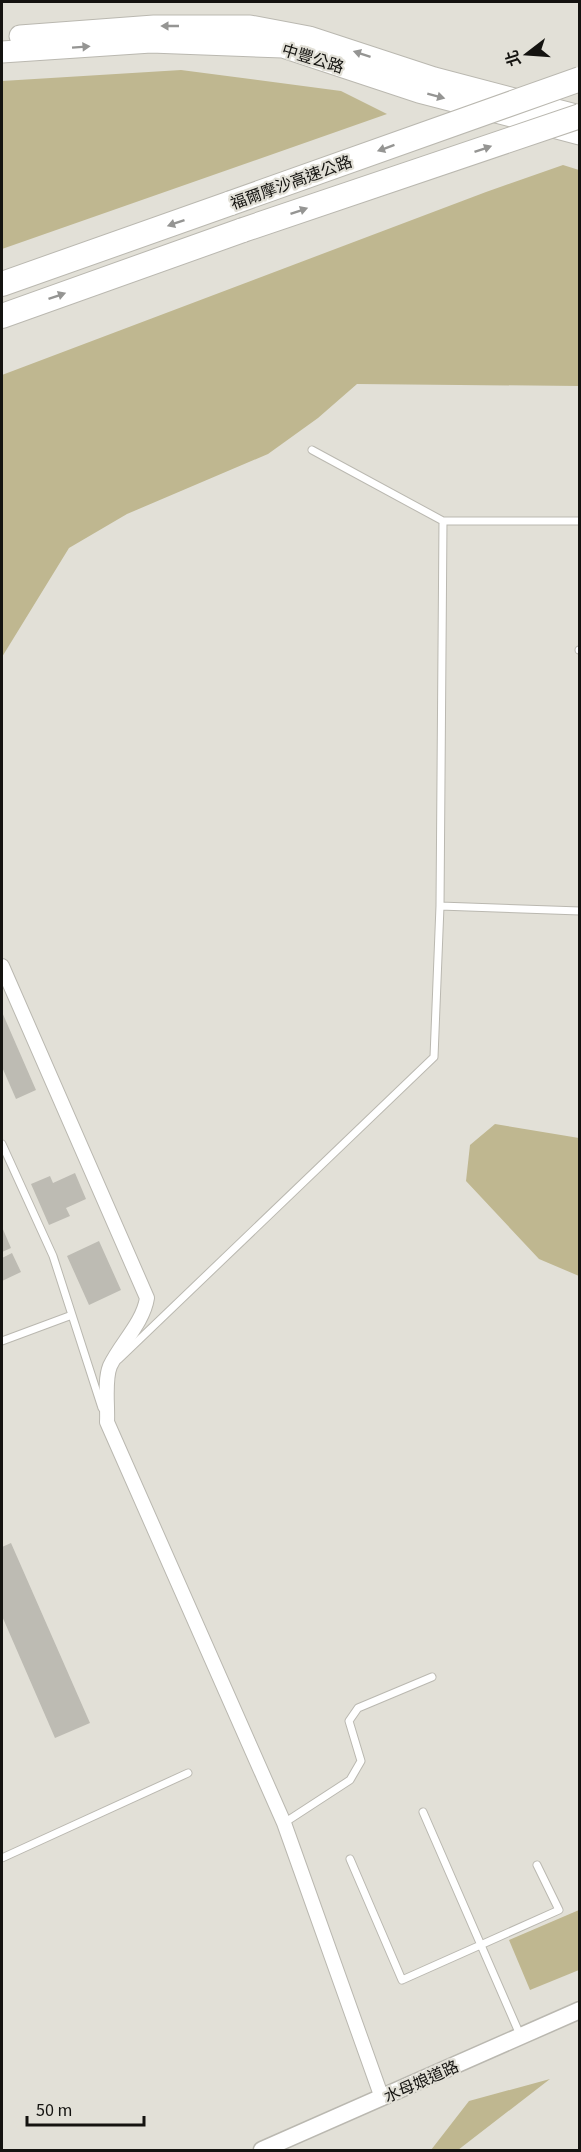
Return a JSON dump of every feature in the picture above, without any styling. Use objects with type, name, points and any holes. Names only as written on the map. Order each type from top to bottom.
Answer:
[{"type":"highway","name":"福爾摩沙高速公路","points":[[2,284],[579,79]]},
{"type":"highway","name":"福爾摩沙高速公路","points":[[2,316],[243,230],[579,116]]},
{"type":"main road","name":"中豐公路","points":[[2,38],[154,26],[250,26],[309,37],[398,76],[579,134]]},
{"type":"main road","name":"中豐公路","points":[[2,52],[151,42],[283,47],[398,76],[579,116]]},
{"type":"street","points":[[2,966],[147,1298],[145,1315],[133,1327],[109,1369],[107,1422],[284,1822],[382,2098]]},
{"type":"street","name":"水母娘道路","points":[[262,2151],[579,2010]]},
{"type":"lane","points":[[312,450],[443,521],[579,521]]},
{"type":"lane","points":[[109,1369],[434,1057],[440,906],[443,521]]},
{"type":"lane","points":[[440,906],[579,911]]},
{"type":"lane","points":[[2,1144],[53,1256],[107,1422]]},
{"type":"lane","points":[[2,1341],[72,1315]]},
{"type":"lane","points":[[284,1822],[350,1780],[361,1761],[349,1721],[358,1708],[432,1677]]},
{"type":"lane","points":[[2,1858],[188,1773]]},
{"type":"lane","points":[[423,1812],[520,2037]]},
{"type":"lane","points":[[350,1859],[402,1980],[560,1910],[537,1865]]},
{"type":"shaded area","points":[[181,70],[341,91],[387,114],[2,249],[2,81]]},
{"type":"shaded area","points":[[563,165],[579,170],[579,386],[357,384],[318,418],[268,454],[127,514],[69,548],[2,657],[2,375]]},
{"type":"shaded area","points":[[495,1124],[579,1138],[579,1276],[539,1259],[466,1181],[470,1145]]},
{"type":"shaded area","points":[[579,1910],[579,1970],[530,1990],[509,1940]]},
{"type":"shaded area","points":[[550,2079],[458,2150],[431,2150],[469,2101]]},
{"type":"building","points":[[2,1012],[36,1090],[16,1099],[2,1067]]},
{"type":"building","points":[[75,1173],[86,1199],[66,1208],[70,1216],[49,1225],[31,1184],[50,1176],[53,1183]]},
{"type":"building","points":[[2,1227],[11,1248],[2,1252]]},
{"type":"building","points":[[99,1241],[121,1290],[89,1305],[67,1256]]},
{"type":"building","points":[[12,1253],[21,1272],[2,1281],[2,1258]]},
{"type":"building","points":[[11,1543],[90,1723],[55,1738],[2,1616],[2,1547]]}]
